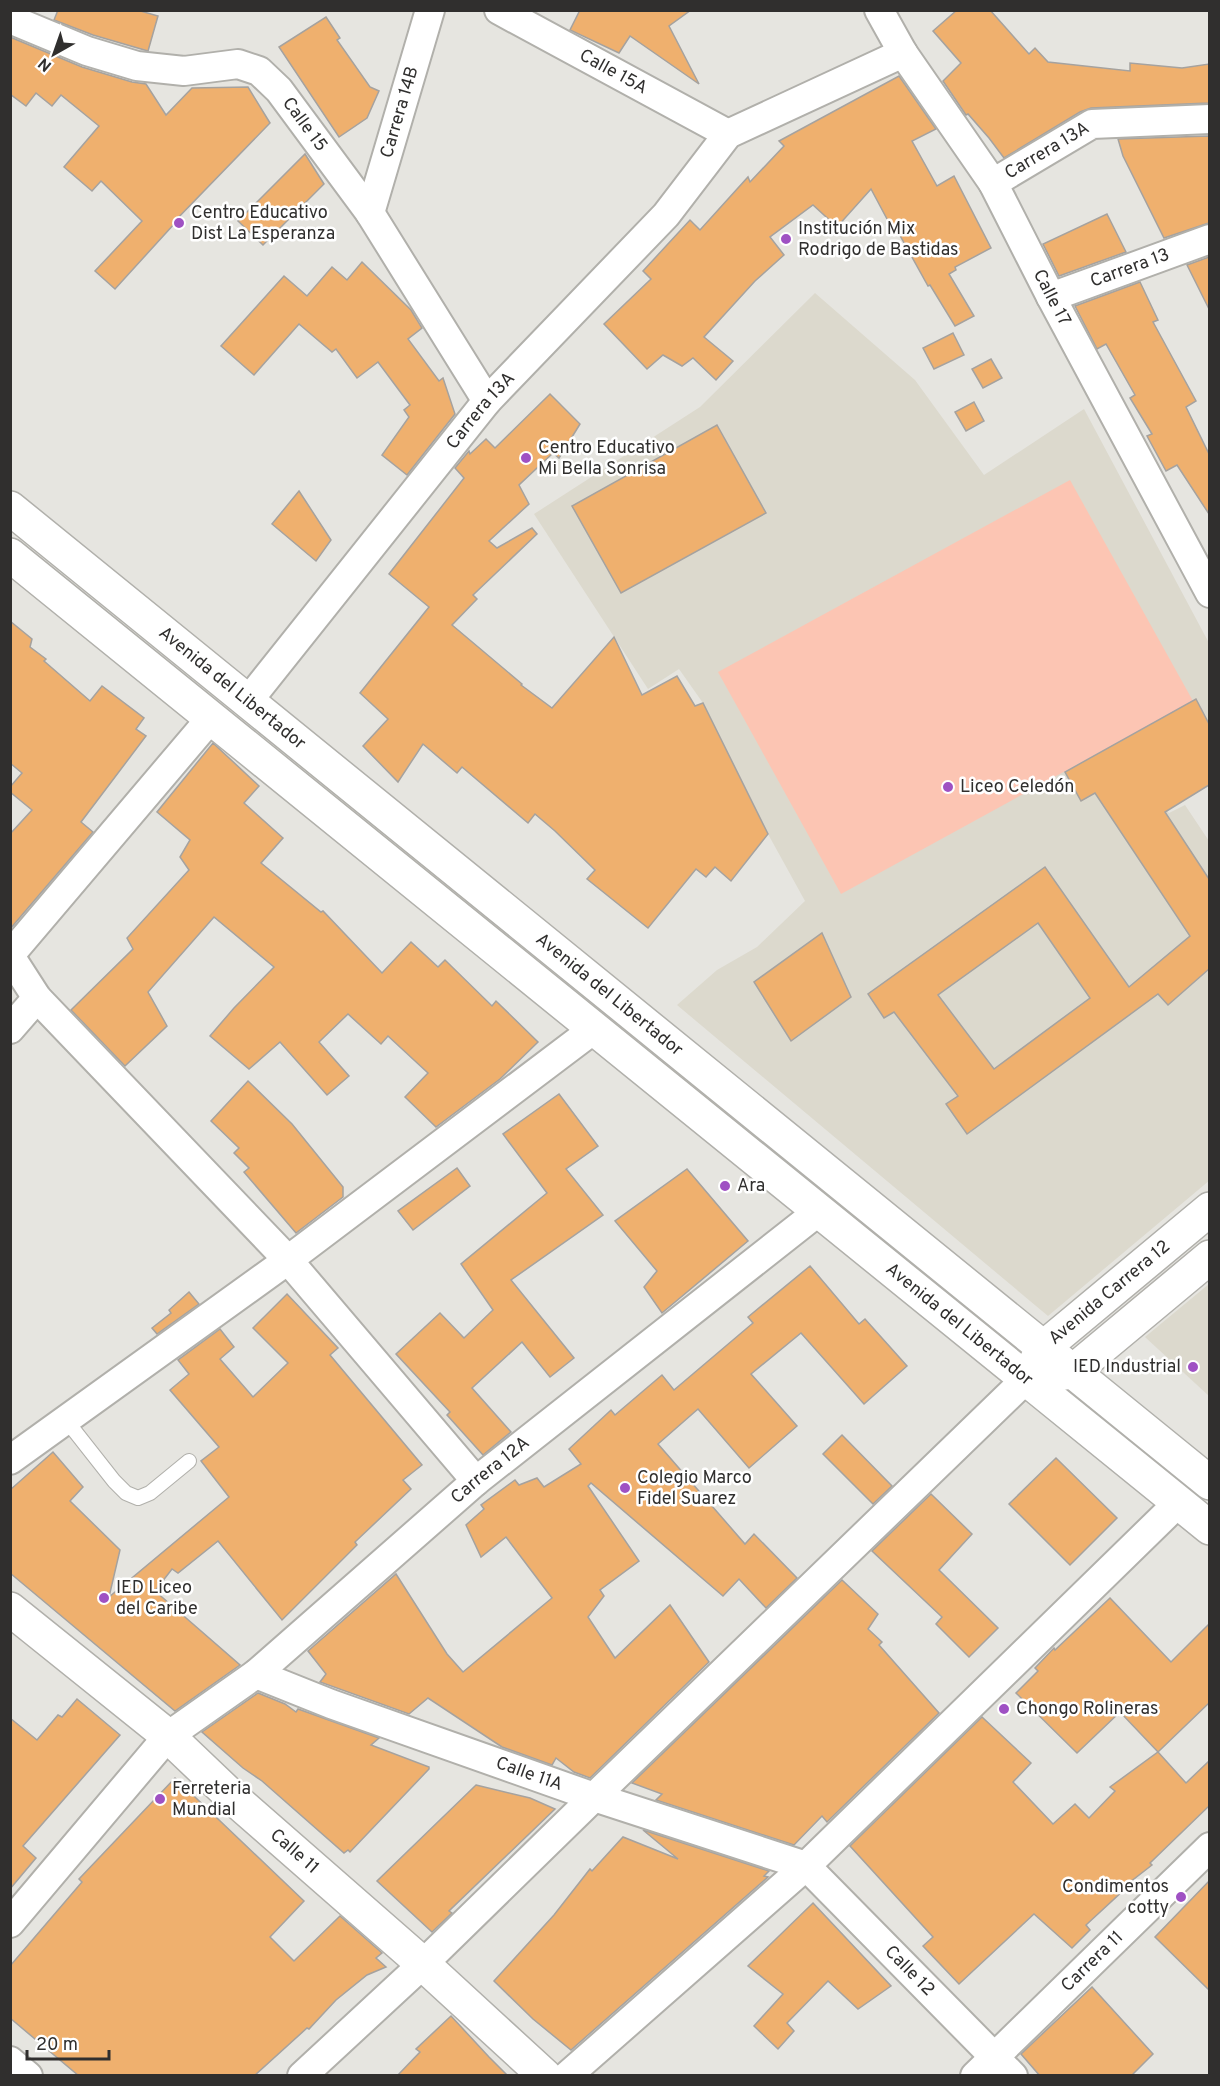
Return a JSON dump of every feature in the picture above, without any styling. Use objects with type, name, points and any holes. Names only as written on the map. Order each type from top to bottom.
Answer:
[{"type":"main road","name":"Avenida del Libertador","points":[[10,508],[1209,1483]]},
{"type":"main road","name":"Avenida del Libertador","points":[[10,555],[1209,1528]]},
{"type":"main road","name":"Avenida Carrera 12","points":[[1026,1380],[1043,1348],[1209,1209]]},
{"type":"main road","name":"Avenida Carrera 12","points":[[1026,1380],[1072,1372],[1209,1257]]},
{"type":"main road","name":"Calle 11","points":[[10,1609],[168,1736],[231,1796],[423,1964],[545,2076]]},
{"type":"street","name":"Carrera 14B","points":[[370,213],[430,10]]},
{"type":"street","name":"Calle 15A","points":[[499,10],[728,134]]},
{"type":"street","name":"Calle 17","points":[[879,10],[903,53],[993,183],[1051,297],[1209,593]]},
{"type":"street","name":"Calle 15","points":[[10,19],[87,51],[137,66],[184,71],[238,64],[259,71],[279,90],[370,213],[487,400]]},
{"type":"street","points":[[728,134],[903,53]]},
{"type":"street","name":"Carrera 13A","points":[[993,183],[1092,124],[1209,119]]},
{"type":"street","name":"Carrera 13A","points":[[248,701],[487,400],[666,215],[728,134]]},
{"type":"street","name":"Carrera 13","points":[[1051,297],[1209,239]]},
{"type":"street","points":[[211,718],[10,956],[37,998],[288,1260],[476,1481]]},
{"type":"street","points":[[10,1029],[37,998]]},
{"type":"street","points":[[10,1460],[288,1260],[594,1029]]},
{"type":"street","name":"Carrera 12A","points":[[10,1923],[168,1736],[256,1674],[476,1481],[819,1211]]},
{"type":"street","points":[[302,2076],[423,1964],[1026,1380]]},
{"type":"street","points":[[567,2076],[806,1866],[1178,1503]]},
{"type":"street","name":"Calle 11A","points":[[256,1674],[332,1704],[594,1797],[806,1866]]},
{"type":"street","name":"Carrera 11","points":[[994,2069],[1209,1847]]},
{"type":"street","name":"Calle 12","points":[[806,1866],[994,2069]]},
{"type":"street","points":[[10,2061],[28,2076]]},
{"type":"lane","points":[[66,1420],[114,1481],[126,1493],[138,1498],[150,1493],[189,1461]]},
{"type":"shaded area","name":"Liceo Celedón","points":[[815,293],[915,380],[984,475],[1084,409],[1209,643],[1209,726],[1141,771],[1169,813],[1185,805],[1209,841],[1210,1180],[1048,1316],[677,1005],[717,970],[757,947],[805,901],[768,834],[703,703],[679,669],[648,689],[534,514],[700,407]]},
{"type":"shaded area","points":[[1070,480],[1193,701],[841,894],[718,672]]},
{"type":"shaded area","name":"IED Industrial","points":[[1209,1284],[1209,1396],[1145,1337]]},
{"type":"building","points":[[58,10],[137,10],[158,16],[148,51],[93,35],[54,20]]},
{"type":"building","points":[[580,10],[691,10],[669,26],[699,84],[630,36],[619,53],[570,30]]},
{"type":"building","points":[[957,10],[990,10],[1029,54],[1035,48],[1048,62],[1130,71],[1130,63],[1182,68],[1209,64],[1209,103],[1091,108],[1080,112],[1004,158],[968,114],[966,115],[943,81],[961,63],[933,31]]},
{"type":"building","points":[[326,17],[340,38],[337,40],[370,87],[379,91],[367,118],[339,137],[279,47]]},
{"type":"building","points":[[10,37],[82,67],[146,84],[166,115],[192,88],[248,87],[270,123],[174,222],[115,289],[95,271],[142,221],[101,181],[92,191],[64,167],[99,126],[61,95],[52,106],[36,93],[26,106],[10,94]]},
{"type":"building","points":[[899,76],[936,129],[912,141],[937,186],[954,176],[991,248],[955,267],[956,270],[949,274],[974,316],[955,326],[930,285],[928,286],[898,232],[895,234],[871,189],[837,227],[813,205],[770,237],[784,255],[755,281],[704,337],[733,361],[716,380],[693,358],[682,366],[663,355],[647,369],[604,324],[651,279],[643,271],[690,220],[700,230],[748,177],[750,182],[784,146],[779,141]]},
{"type":"building","points":[[1209,136],[1209,223],[1164,238],[1123,156],[1118,139]]},
{"type":"building","points":[[305,154],[324,184],[263,245],[238,221]]},
{"type":"building","points":[[1107,214],[1126,252],[1059,276],[1043,244]]},
{"type":"building","points":[[1209,257],[1209,309],[1187,265]]},
{"type":"building","points":[[362,262],[411,310],[422,328],[408,339],[439,381],[443,378],[455,414],[407,475],[382,455],[409,417],[404,410],[410,405],[378,362],[357,378],[336,349],[332,352],[299,324],[254,375],[221,346],[284,276],[307,296],[332,267],[347,280]]},
{"type":"building","points":[[1140,282],[1158,320],[1153,322],[1196,401],[1186,407],[1209,454],[1209,514],[1177,465],[1166,471],[1147,436],[1152,434],[1130,398],[1135,395],[1106,344],[1097,349],[1075,306]]},
{"type":"building","points":[[953,333],[964,355],[934,369],[923,348]]},
{"type":"building","points":[[991,359],[1002,378],[983,388],[972,369]]},
{"type":"building","points":[[550,394],[580,424],[559,458],[553,453],[519,485],[529,504],[489,541],[497,548],[532,528],[537,534],[473,595],[477,599],[452,625],[521,685],[552,708],[614,637],[642,695],[677,676],[695,706],[703,703],[768,834],[731,881],[715,867],[706,877],[696,869],[648,928],[587,879],[595,870],[555,831],[535,814],[528,823],[462,767],[457,773],[423,744],[398,782],[363,746],[388,719],[360,693],[429,607],[389,574],[464,478],[455,468],[469,451],[470,454],[486,439],[495,448]]},
{"type":"building","points":[[974,402],[984,421],[966,431],[955,412]]},
{"type":"building","points":[[717,425],[766,513],[621,593],[572,506]]},
{"type":"building","points":[[299,491],[331,540],[316,561],[272,524]]},
{"type":"building","points":[[10,621],[32,639],[30,647],[46,659],[44,661],[90,701],[102,686],[144,718],[136,729],[146,736],[81,822],[93,832],[10,929],[10,834],[32,810],[10,792],[10,787],[22,773],[10,763]]},
{"type":"building","points":[[1196,699],[1209,724],[1209,785],[1165,812],[1209,879],[1209,969],[1168,1005],[1158,994],[967,1134],[946,1104],[958,1096],[894,1012],[884,1018],[868,994],[1045,867],[1129,987],[1190,936],[1095,793],[1081,801],[1065,772]],"holes":[[[1038,923],[1090,998],[994,1069],[938,995]]]},
{"type":"building","points":[[213,743],[259,786],[244,803],[283,838],[261,863],[321,912],[323,911],[382,973],[411,942],[438,967],[445,960],[492,1006],[496,1001],[538,1042],[500,1079],[436,1127],[405,1097],[428,1073],[388,1036],[381,1044],[348,1014],[319,1042],[349,1076],[327,1095],[280,1042],[249,1069],[210,1036],[274,967],[214,917],[148,992],[167,1026],[125,1066],[71,1010],[133,949],[127,938],[189,870],[180,857],[190,840],[157,812]]},
{"type":"building","points":[[822,933],[851,997],[791,1041],[754,982]]},
{"type":"building","points":[[248,1081],[292,1124],[343,1187],[343,1197],[296,1233],[244,1172],[249,1168],[234,1153],[239,1148],[211,1121]]},
{"type":"building","points":[[559,1094],[598,1146],[566,1169],[603,1215],[511,1280],[574,1358],[550,1377],[522,1342],[472,1388],[511,1432],[483,1455],[447,1415],[450,1412],[396,1354],[440,1313],[464,1338],[493,1310],[461,1264],[547,1193],[503,1134]]},
{"type":"building","points":[[457,1168],[470,1186],[413,1230],[398,1211]]},
{"type":"building","points":[[687,1169],[748,1241],[662,1313],[644,1287],[657,1271],[615,1221]]},
{"type":"building","points":[[810,1266],[859,1324],[865,1319],[907,1366],[864,1404],[801,1333],[751,1374],[797,1426],[749,1468],[698,1409],[658,1444],[745,1544],[754,1534],[797,1578],[766,1608],[739,1579],[723,1596],[591,1483],[588,1486],[639,1561],[600,1590],[604,1596],[588,1617],[615,1658],[670,1605],[709,1662],[590,1778],[574,1772],[556,1758],[552,1765],[502,1747],[428,1698],[409,1714],[320,1682],[326,1674],[308,1651],[396,1574],[447,1654],[463,1672],[552,1598],[506,1537],[481,1557],[466,1525],[484,1509],[481,1505],[515,1480],[519,1485],[537,1478],[544,1487],[581,1464],[569,1449],[611,1410],[615,1415],[662,1375],[674,1390],[753,1323],[748,1317]]},
{"type":"building","points":[[189,1292],[199,1304],[157,1334],[152,1328],[171,1313],[169,1310]]},
{"type":"building","points":[[287,1294],[338,1348],[330,1355],[422,1465],[403,1480],[411,1489],[355,1542],[357,1545],[282,1620],[218,1541],[178,1573],[172,1569],[155,1591],[240,1665],[175,1711],[10,1573],[10,1490],[53,1452],[83,1487],[70,1501],[120,1550],[109,1597],[229,1497],[201,1461],[219,1447],[170,1390],[189,1374],[178,1360],[220,1329],[234,1347],[220,1359],[253,1397],[288,1363],[253,1328]]},
{"type":"building","points":[[842,1435],[892,1486],[873,1504],[823,1454]]},
{"type":"building","points":[[1056,1458],[1117,1518],[1070,1565],[1009,1504]]},
{"type":"building","points":[[931,1494],[972,1534],[939,1570],[998,1628],[969,1657],[936,1624],[942,1617],[872,1551]]},
{"type":"building","points":[[842,1580],[878,1614],[868,1629],[882,1642],[879,1645],[939,1713],[827,1822],[822,1816],[794,1845],[656,1800],[662,1794],[632,1783]]},
{"type":"building","points":[[1110,1598],[1171,1662],[1209,1624],[1209,1703],[1158,1752],[1120,1712],[1077,1753],[1016,1693],[1038,1671],[1035,1668],[1054,1648],[1055,1650]]},
{"type":"building","points":[[258,1693],[285,1704],[296,1712],[298,1709],[379,1738],[371,1745],[429,1767],[429,1769],[350,1852],[348,1850],[344,1853],[202,1732]]},
{"type":"building","points":[[77,1699],[120,1735],[23,1846],[36,1858],[10,1889],[10,1718],[37,1740],[58,1715],[62,1717]]},
{"type":"building","points":[[982,1717],[1031,1763],[1013,1782],[1053,1824],[1075,1804],[1089,1818],[1115,1791],[1110,1787],[1158,1752],[1186,1783],[1209,1761],[1209,1806],[1150,1863],[1152,1865],[1125,1886],[1126,1888],[1086,1925],[1090,1930],[1072,1948],[1034,1914],[959,1984],[923,1946],[933,1937],[850,1846]]},
{"type":"building","points":[[175,1778],[304,1901],[270,1937],[294,1961],[340,1916],[382,1953],[376,1958],[386,1967],[367,1975],[336,2000],[309,2029],[307,2028],[254,2076],[79,2076],[10,2018],[10,1966],[82,1882],[79,1879]]},
{"type":"building","points":[[476,1785],[530,1798],[555,1809],[449,1911],[452,1913],[432,1932],[377,1881]]},
{"type":"building","points":[[643,1830],[769,1871],[764,1876],[768,1877],[571,2050],[533,2019],[494,1981],[554,1915],[590,1869],[592,1871],[623,1837],[678,1859]]},
{"type":"building","points":[[1209,1881],[1209,1990],[1155,1937]]},
{"type":"building","points":[[813,1903],[891,1986],[858,2009],[828,1981],[787,2023],[794,2031],[778,2049],[754,2026],[783,1994],[748,1966]]},
{"type":"building","points":[[1092,1987],[1153,2054],[1131,2076],[1040,2076],[1021,2054]]},
{"type":"building","points":[[451,2016],[508,2076],[397,2076],[420,2052],[416,2049]]},
{"type":"place","name":"Centro Educativo Dist La Esperanza","points":[[179,223]]},
{"type":"place","name":"Institución Mix Rodrigo de Bastidas","points":[[786,239]]},
{"type":"place","name":"Centro Educativo Mi Bella Sonrisa","points":[[526,458]]},
{"type":"place","name":"Liceo Celedón","points":[[948,787]]},
{"type":"place","name":"Ara","points":[[725,1186]]},
{"type":"place","name":"IED Industrial","points":[[1193,1367]]},
{"type":"place","name":"Colegio Marco Fidel Suarez","points":[[625,1488]]},
{"type":"place","name":"IED Liceo del Caribe","points":[[104,1598]]},
{"type":"place","name":"Chongo Rolineras","points":[[1004,1709]]},
{"type":"place","name":"Ferreteria Mundial","points":[[160,1799]]},
{"type":"place","name":"Condimentos cotty","points":[[1181,1897]]}]
